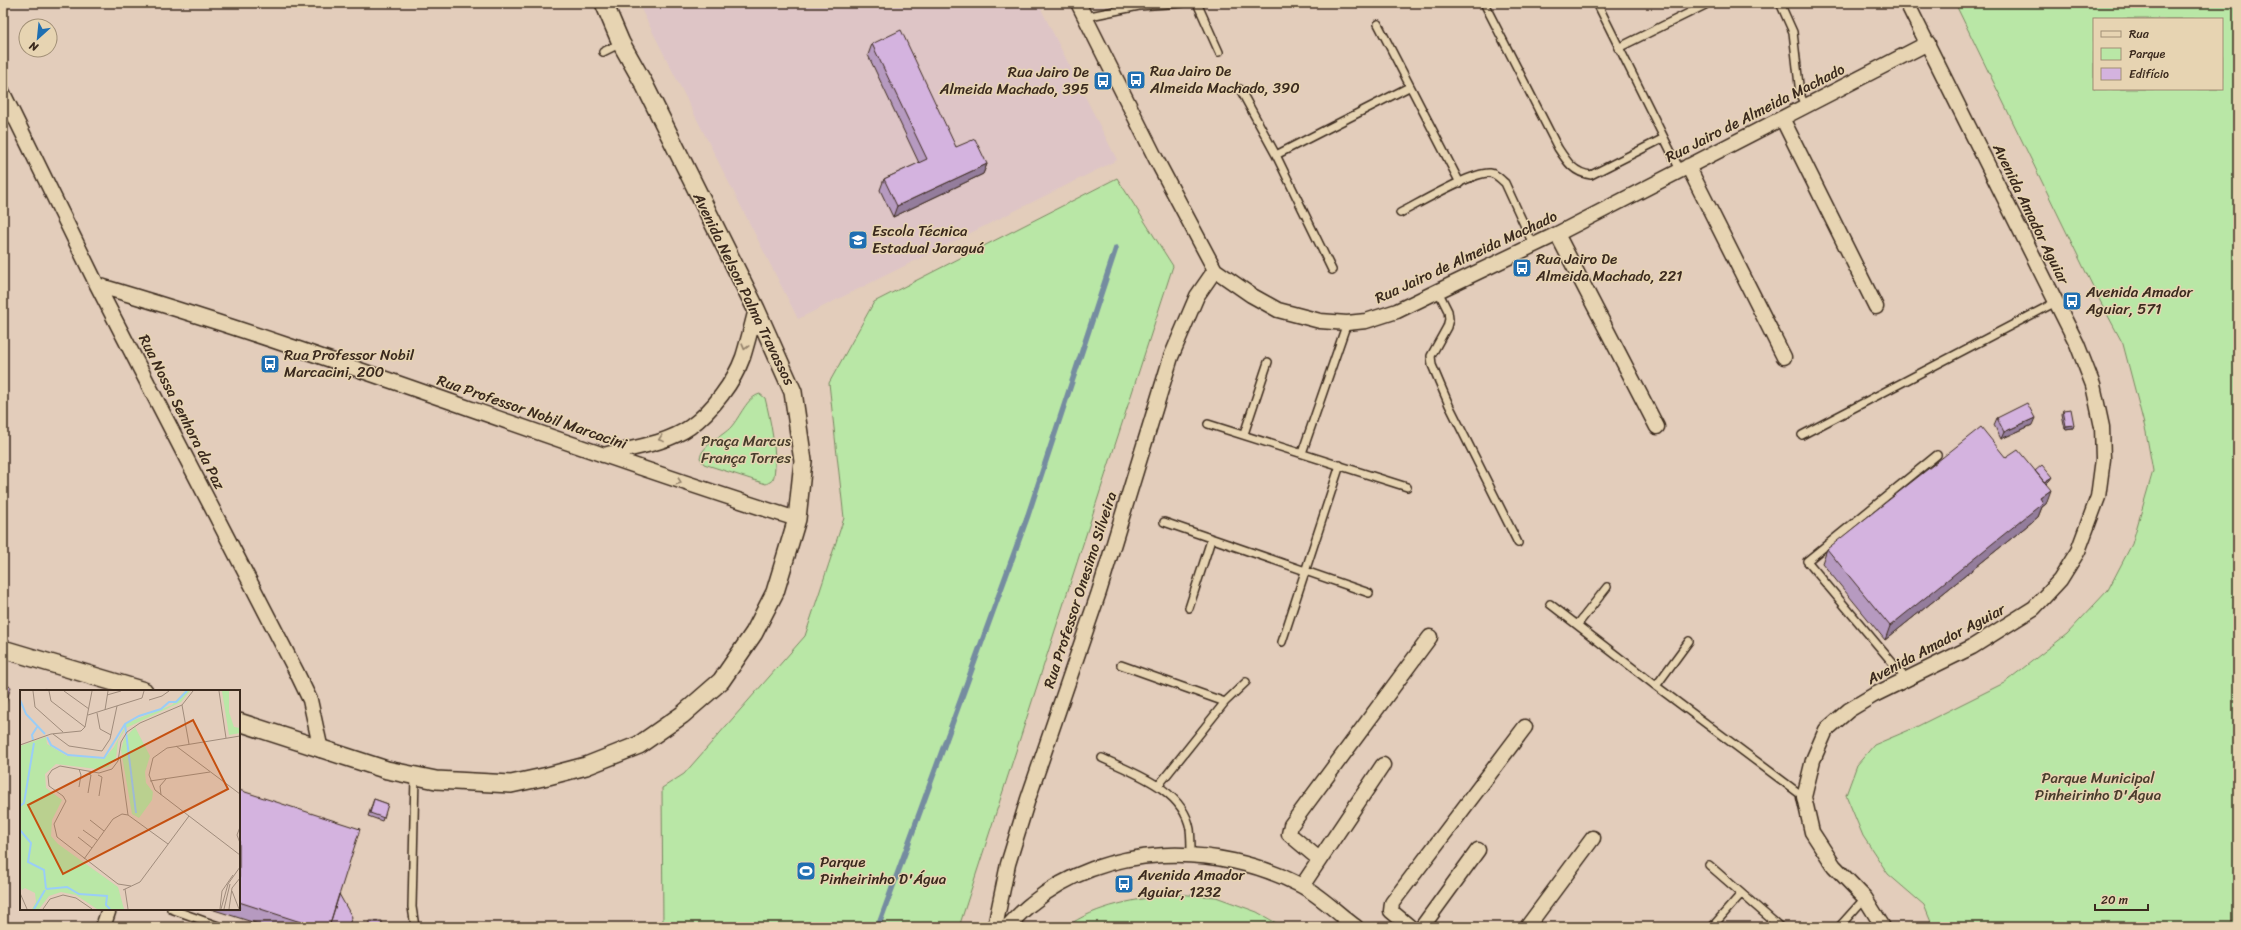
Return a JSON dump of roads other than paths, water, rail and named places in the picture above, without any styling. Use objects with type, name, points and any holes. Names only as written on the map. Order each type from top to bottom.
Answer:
[{"type":"street","name":"Avenida Nelson Palma Travassos","points":[[240,722],[321,750],[387,770],[436,780],[511,784],[586,766],[639,745],[682,715],[715,686],[738,658],[775,592],[797,519],[803,461],[793,392],[756,310],[644,84],[621,43],[604,3]]},
{"type":"street","name":"Rua Jairo de Almeida Machado","points":[[1078,3],[1156,159],[1215,270],[1251,295],[1278,310],[1320,321],[1347,323],[1366,321],[1396,311],[1532,244],[1557,234],[1928,43]]},
{"type":"street","name":"Avenida Amador Aguiar","points":[[1883,927],[1865,898],[1834,866],[1812,832],[1804,797],[1813,760],[1826,730],[1848,710],[1999,632],[2034,608],[2060,580],[2078,551],[2088,528],[2098,496],[2103,460],[2102,427],[2093,385],[2077,344],[1907,3]]},
{"type":"street","name":"Rua Nossa Senhora da Paz","points":[[3,93],[97,285],[298,673],[310,700],[321,750]]},
{"type":"street","points":[[1782,118],[1876,307]]},
{"type":"street","points":[[1684,168],[1784,357]]},
{"type":"street","points":[[1557,234],[1657,426]]},
{"type":"street","name":"Rua Professor Onesimo Silveira","points":[[995,927],[1008,864],[1028,799],[1099,592],[1171,357],[1197,296],[1215,270]]},
{"type":"street","name":"Rua Professor Nobil Marcacini","points":[[97,285],[202,316],[708,492],[797,519]]},
{"type":"street","points":[[603,455],[647,444],[674,435],[690,427],[712,406],[729,384],[743,358],[756,310]]},
{"type":"street","points":[[1319,859],[1288,834],[1291,826],[1430,637]]},
{"type":"street","points":[[3,649],[141,690]]},
{"type":"street","points":[[1410,927],[1391,911],[1392,903],[1525,727]]},
{"type":"street","points":[[1302,886],[1383,765]]},
{"type":"street","points":[[1527,927],[1593,838]]},
{"type":"street","points":[[1422,927],[1478,850]]},
{"type":"street","points":[[1007,927],[1031,904],[1060,884],[1097,868],[1133,857],[1191,854],[1261,868],[1302,886],[1356,927]]},
{"type":"street","points":[[103,927],[109,910]]},
{"type":"lane","points":[[1085,17],[1139,6],[1182,3]]},
{"type":"lane","points":[[1197,3],[1219,52]]},
{"type":"lane","points":[[1484,3],[1558,148],[1574,170],[1583,174],[1591,175],[1664,138]]},
{"type":"lane","points":[[1597,3],[1664,138],[1684,168]]},
{"type":"lane","points":[[1780,3],[1793,32],[1800,94],[1805,106]]},
{"type":"lane","points":[[1618,48],[1705,5]]},
{"type":"lane","points":[[1378,24],[1460,183]]},
{"type":"lane","points":[[603,52],[621,43]]},
{"type":"lane","points":[[1276,155],[1410,87]]},
{"type":"lane","points":[[1240,89],[1276,155],[1332,270]]},
{"type":"lane","points":[[1400,213],[1460,183],[1484,174],[1497,175],[1505,183],[1532,244]]},
{"type":"lane","points":[[1438,291],[1448,311],[1449,319],[1447,327],[1432,356],[1432,365],[1449,405],[1518,544]]},
{"type":"lane","points":[[1802,435],[2056,302]]},
{"type":"lane","points":[[1302,452],[1347,323]]},
{"type":"lane","points":[[1244,434],[1268,362]]},
{"type":"lane","points":[[1208,424],[1302,452],[1407,487]]},
{"type":"lane","points":[[1907,680],[1807,560],[1937,454]]},
{"type":"lane","points":[[1282,642],[1340,465]]},
{"type":"lane","points":[[1164,522],[1211,540],[1369,593]]},
{"type":"lane","points":[[1189,608],[1211,540]]},
{"type":"lane","points":[[1578,624],[1607,587]]},
{"type":"lane","points":[[1550,604],[1804,797]]},
{"type":"lane","points":[[1656,686],[1689,641]]},
{"type":"lane","points":[[1121,665],[1225,702]]},
{"type":"lane","points":[[1158,786],[1225,702],[1246,682]]},
{"type":"lane","points":[[1102,758],[1158,786],[1178,804],[1186,816],[1190,828],[1191,854]]},
{"type":"lane","points":[[414,776],[412,907],[416,927]]},
{"type":"lane","points":[[1709,865],[1780,927]]},
{"type":"lane","points":[[1712,927],[1741,894]]},
{"type":"lane","points":[[1839,927],[1865,898]]},
{"type":"lane","points":[[174,910],[221,927]]},
{"type":"waterway","points":[[878,927],[1028,515],[1116,248]]},
{"type":"place","name":"Rua Jairo De Almeida Machado, 390","points":[[1136,80]]},
{"type":"place","name":"Rua Jairo De Almeida Machado, 395","points":[[1103,81]]},
{"type":"place","name":"Escola Técnica Estadual Jaraguá","points":[[858,240]]},
{"type":"place","name":"Rua Jairo De Almeida Machado, 221","points":[[1522,268]]},
{"type":"place","name":"Avenida Amador Aguiar, 571","points":[[2072,301]]},
{"type":"place","name":"Rua Professor Nobil Marcacini, 200","points":[[270,364]]},
{"type":"place","name":"Parque Pinheirinho D'Água","points":[[806,871]]},
{"type":"place","name":"Avenida Amador Aguiar, 1232","points":[[1124,884]]},
{"type":"park label","name":"Praça Marcus França Torres","points":[[746,450]]},
{"type":"park label","name":"Parque Municipal Pinheirinho D'Água","points":[[2098,786]]}]
